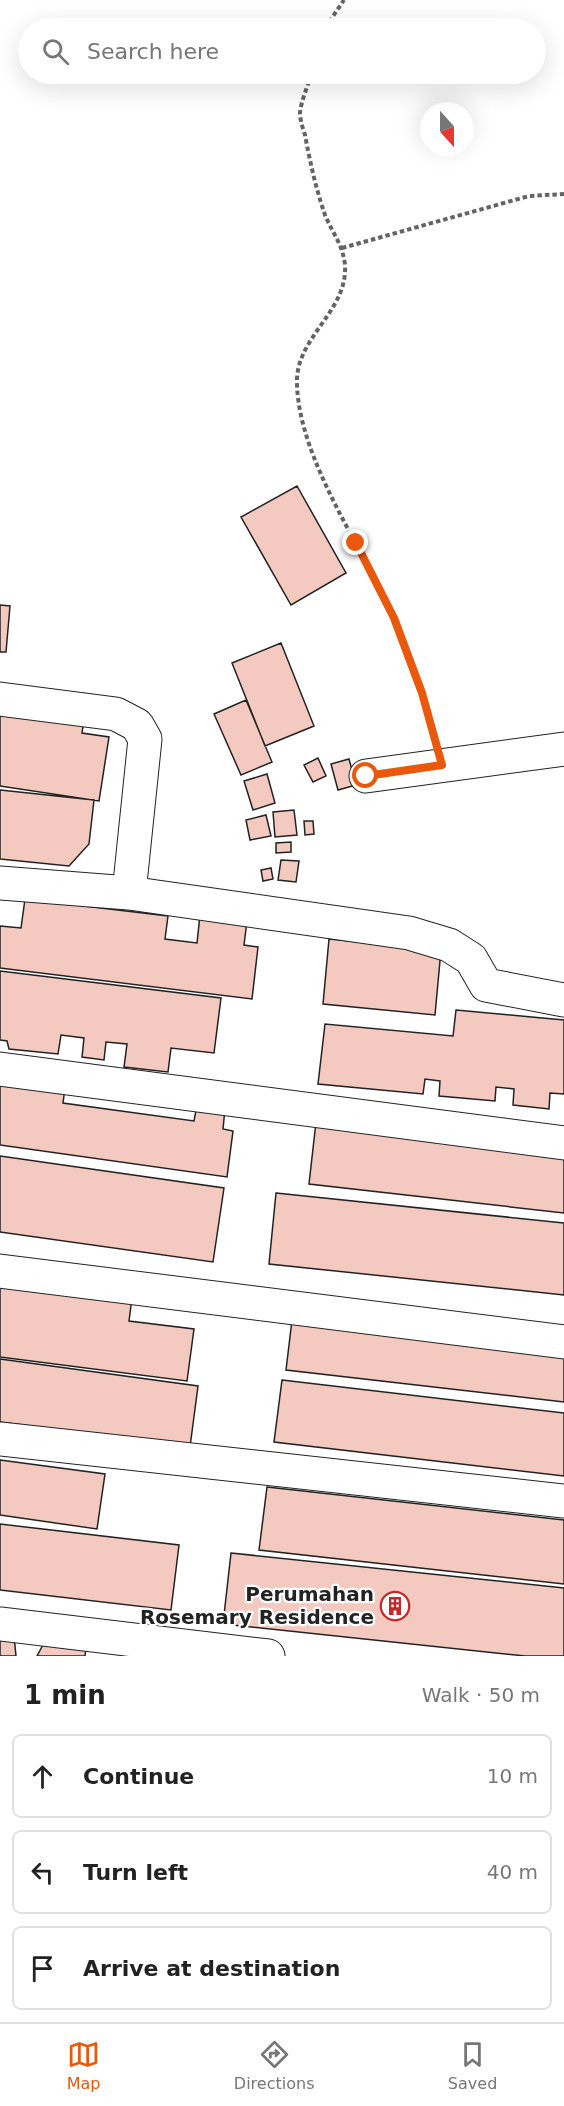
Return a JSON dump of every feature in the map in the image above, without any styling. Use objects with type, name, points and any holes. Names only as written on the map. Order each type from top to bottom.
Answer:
[{"type":"street","points":[[0,699],[116,714],[136,725],[145,739],[129,893]]},
{"type":"street","points":[[366,776],[564,749]]},
{"type":"street","points":[[0,883],[129,893],[409,933],[448,945],[471,959],[486,985],[564,1000]]},
{"type":"street","points":[[0,1069],[564,1143]]},
{"type":"street","points":[[0,1270],[564,1342]]},
{"type":"street","points":[[0,1439],[564,1501]]},
{"type":"street","points":[[0,1624],[268,1656]]},
{"type":"path","points":[[332,18],[344,0]]},
{"type":"path","points":[[308,84],[300,113],[308,153],[326,216],[342,248],[345,266],[344,285],[334,307],[313,335],[298,363],[297,384],[300,414],[316,463],[394,618],[422,693],[442,765]]},
{"type":"path","points":[[342,248],[529,196],[564,194]]},
{"type":"building","points":[[297,486],[346,573],[291,605],[241,517]]},
{"type":"building","points":[[0,605],[10,606],[6,652],[0,652]]},
{"type":"building","points":[[281,643],[314,726],[265,746],[232,663]]},
{"type":"building","points":[[246,700],[272,762],[241,775],[214,714]]},
{"type":"building","points":[[0,707],[85,714],[82,733],[109,737],[99,801],[0,786]]},
{"type":"building","points":[[318,758],[326,776],[313,782],[304,765]]},
{"type":"building","points":[[349,759],[356,785],[338,790],[331,764]]},
{"type":"building","points":[[267,774],[275,803],[253,810],[244,781]]},
{"type":"building","points":[[0,790],[94,800],[89,844],[69,866],[0,859]]},
{"type":"building","points":[[294,810],[297,835],[275,837],[273,812]]},
{"type":"building","points":[[266,815],[271,836],[250,840],[246,820]]},
{"type":"building","points":[[304,821],[313,821],[314,834],[305,835]]},
{"type":"building","points":[[291,842],[291,852],[276,853],[276,843]]},
{"type":"building","points":[[281,860],[299,861],[296,882],[278,880]]},
{"type":"building","points":[[271,868],[273,879],[263,881],[261,870]]},
{"type":"building","points":[[25,899],[168,916],[165,939],[197,943],[200,915],[247,921],[244,945],[258,947],[252,999],[0,968],[0,926],[21,928]]},
{"type":"building","points":[[329,939],[441,950],[435,1015],[323,1004]]},
{"type":"building","points":[[0,971],[221,998],[214,1053],[171,1048],[168,1072],[124,1067],[127,1044],[106,1042],[104,1060],[82,1057],[84,1038],[61,1035],[58,1054],[9,1049],[7,1041],[0,1040]]},
{"type":"building","points":[[456,1010],[564,1020],[564,1094],[550,1093],[549,1109],[513,1105],[514,1089],[496,1087],[495,1101],[439,1096],[440,1081],[425,1079],[423,1094],[318,1084],[325,1024],[453,1036]]},
{"type":"building","points":[[0,1079],[65,1088],[63,1103],[194,1121],[197,1105],[225,1109],[223,1129],[233,1131],[227,1177],[0,1145]]},
{"type":"building","points":[[316,1122],[564,1150],[564,1213],[309,1184]]},
{"type":"building","points":[[0,1156],[224,1188],[213,1262],[0,1232]]},
{"type":"building","points":[[276,1193],[564,1223],[564,1295],[269,1264]]},
{"type":"building","points":[[0,1281],[132,1298],[129,1321],[194,1329],[187,1381],[0,1357]]},
{"type":"building","points":[[292,1320],[564,1352],[564,1402],[286,1370]]},
{"type":"building","points":[[0,1359],[198,1386],[190,1447],[0,1422]]},
{"type":"building","points":[[282,1380],[564,1413],[564,1476],[274,1442]]},
{"type":"building","points":[[0,1460],[105,1474],[97,1529],[0,1515]]},
{"type":"building","name":"Perumahan Rosemary Residence","points":[[267,1487],[564,1520],[564,1584],[259,1550]]},
{"type":"building","name":"Perumahan Rosemary Residence","points":[[0,1524],[179,1545],[171,1610],[0,1590]]},
{"type":"building","name":"Perumahan Rosemary Residence","points":[[231,1553],[564,1588],[564,1656],[525,1656],[223,1624]]},
{"type":"building","points":[[0,1634],[14,1636],[16,1656],[0,1656]]},
{"type":"building","name":"Perumahan Rosemary Residence","points":[[44,1643],[86,1648],[85,1656],[37,1656]]},
{"type":"place","name":"Perumahan Rosemary Residence","points":[[395,1606]]},
{"type":"route","points":[[356,543],[394,618],[422,693],[442,765],[366,776]]}]
